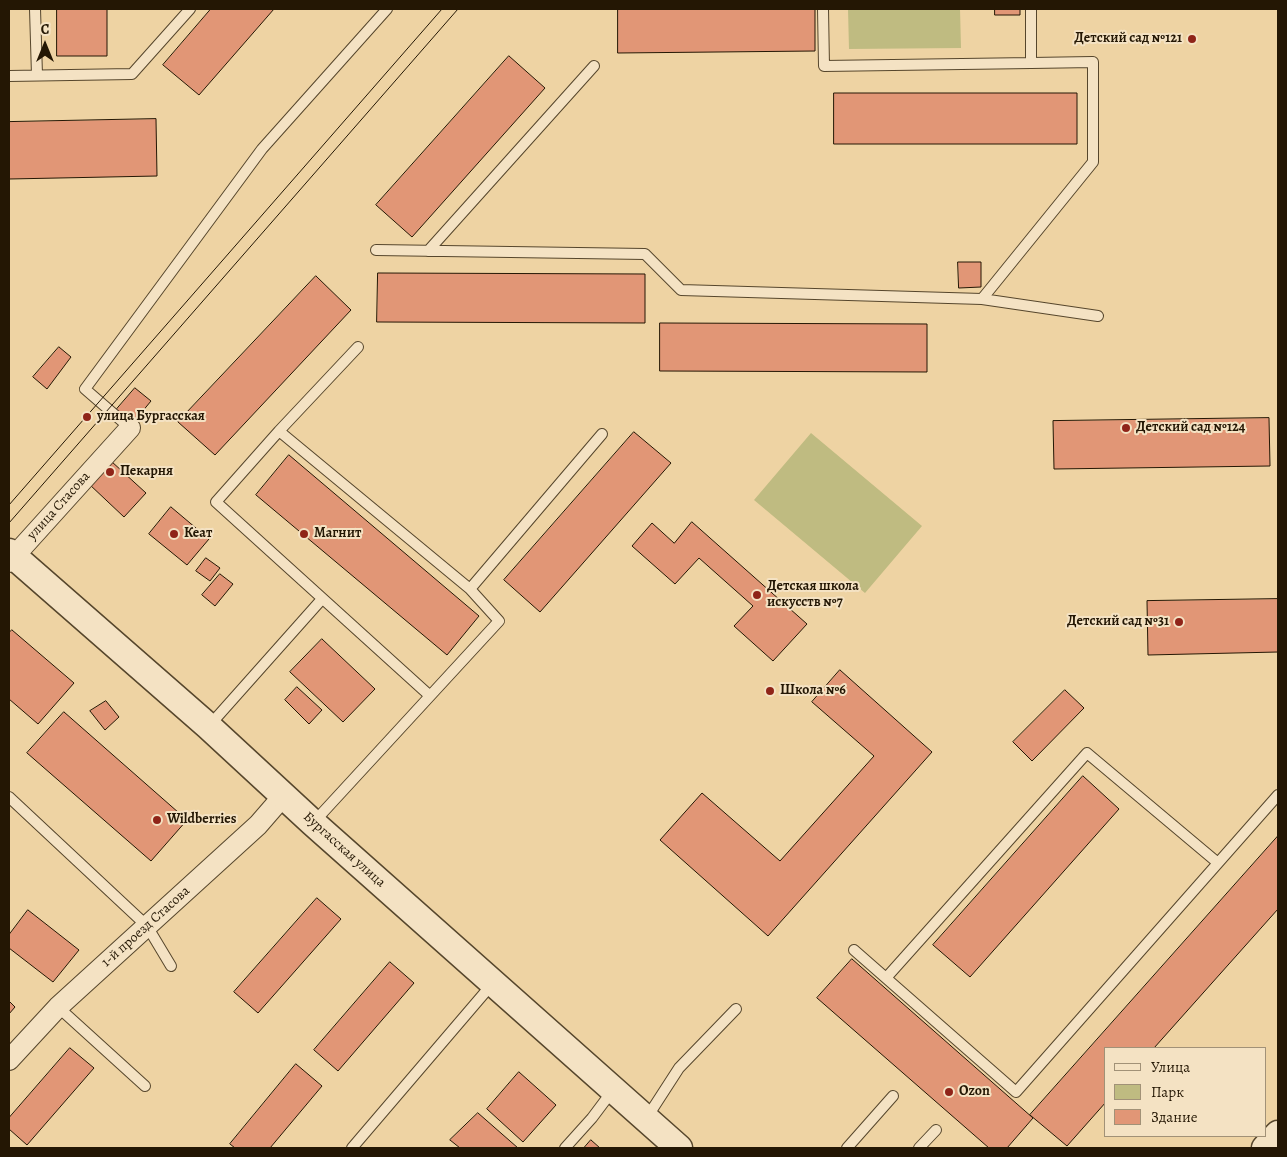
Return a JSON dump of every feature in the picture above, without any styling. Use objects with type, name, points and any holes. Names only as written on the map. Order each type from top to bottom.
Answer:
[{"type":"street","name":"улица Стасова","points":[[10,557],[130,428]]},
{"type":"street","name":"Бургасская улица","points":[[10,557],[208,726],[313,823],[679,1148]]},
{"type":"street","name":"1-й проезд Стасова","points":[[9,1060],[58,1006],[258,825],[284,795]]},
{"type":"street","points":[[1265,1148],[1278,1134]]},
{"type":"lane","points":[[35,9],[37,75]]},
{"type":"lane","points":[[9,76],[132,74],[190,9]]},
{"type":"lane","points":[[130,428],[85,389],[262,149],[387,9]]},
{"type":"lane","points":[[823,9],[824,66],[1092,62],[1093,162],[982,299]]},
{"type":"lane","points":[[1031,9],[1031,63]]},
{"type":"lane","points":[[428,252],[594,66]]},
{"type":"lane","points":[[376,250],[645,254],[681,290],[982,299],[1098,316]]},
{"type":"lane","points":[[358,347],[279,431],[216,502],[429,695]]},
{"type":"lane","points":[[279,431],[470,589],[499,621],[313,823]]},
{"type":"lane","points":[[470,589],[602,434]]},
{"type":"lane","points":[[208,726],[322,598]]},
{"type":"lane","points":[[886,978],[1087,753],[1218,863]]},
{"type":"lane","points":[[854,950],[1016,1092],[1278,794]]},
{"type":"lane","points":[[9,797],[147,926],[172,966]]},
{"type":"lane","points":[[352,1148],[493,982]]},
{"type":"lane","points":[[58,1006],[145,1086]]},
{"type":"lane","points":[[645,1119],[679,1068],[736,1009]]},
{"type":"lane","points":[[565,1148],[592,1118],[613,1089]]},
{"type":"lane","points":[[848,1148],[893,1096]]},
{"type":"lane","points":[[919,1148],[936,1130]]},
{"type":"green space","points":[[848,9],[960,9],[961,48],[849,49]]},
{"type":"green space","points":[[811,433],[922,526],[865,593],[754,500]]},
{"type":"building","points":[[57,9],[107,9],[107,56],[57,56]]},
{"type":"building","points":[[211,9],[274,9],[199,95],[163,65]]},
{"type":"building","points":[[618,9],[815,9],[815,51],[618,53]]},
{"type":"building","points":[[995,9],[1020,9],[1020,15],[995,15]]},
{"type":"building","points":[[509,56],[545,88],[412,237],[376,205]]},
{"type":"building","points":[[834,93],[1077,93],[1077,144],[834,144]]},
{"type":"building","points":[[156,119],[157,176],[9,179],[9,122]]},
{"type":"building","points":[[958,262],[981,262],[981,287],[959,288]]},
{"type":"building","points":[[378,273],[645,274],[645,323],[377,322]]},
{"type":"building","points":[[316,276],[351,310],[215,455],[178,422]]},
{"type":"building","points":[[660,323],[927,324],[927,372],[660,371]]},
{"type":"building","points":[[59,347],[71,357],[47,389],[33,377]]},
{"type":"building","points":[[135,388],[151,401],[132,424],[116,410]]},
{"type":"building","points":[[1269,418],[1270,466],[1054,469],[1053,421]]},
{"type":"building","points":[[634,432],[671,463],[540,612],[504,580]]},
{"type":"building","points":[[289,455],[479,616],[447,655],[256,495]]},
{"type":"building","points":[[111,461],[146,493],[124,517],[89,484]]},
{"type":"building","points":[[171,507],[209,539],[187,565],[149,534]]},
{"type":"building","name":"Детская школа искусств №7","points":[[692,522],[807,624],[773,661],[734,626],[753,606],[699,558],[675,584],[632,546],[652,523],[674,543]]},
{"type":"building","points":[[206,558],[220,568],[210,581],[196,571]]},
{"type":"building","points":[[220,574],[233,584],[215,606],[202,595]]},
{"type":"building","points":[[1278,599],[1278,652],[1148,655],[1147,601]]},
{"type":"building","points":[[12,630],[74,683],[38,724],[9,699],[9,633]]},
{"type":"building","points":[[322,639],[375,689],[343,722],[290,672]]},
{"type":"building","points":[[840,670],[932,752],[768,936],[660,840],[702,793],[780,861],[874,756],[812,702]]},
{"type":"building","points":[[297,687],[322,710],[309,724],[285,700]]},
{"type":"building","points":[[1065,690],[1084,708],[1032,761],[1013,742]]},
{"type":"building","points":[[106,701],[119,717],[105,730],[90,711]]},
{"type":"building","points":[[64,712],[187,820],[151,861],[27,753]]},
{"type":"building","points":[[1083,776],[1119,809],[970,977],[933,945]]},
{"type":"building","points":[[1278,836],[1278,909],[1155,1047],[1104,1047],[1104,1104],[1067,1146],[1030,1115]]},
{"type":"building","points":[[317,898],[341,919],[258,1013],[234,992]]},
{"type":"building","points":[[28,910],[79,950],[53,982],[9,948],[9,935]]},
{"type":"building","points":[[852,959],[1033,1118],[1007,1148],[989,1148],[817,998]]},
{"type":"building","points":[[390,962],[414,983],[338,1071],[314,1050]]},
{"type":"building","points":[[9,1001],[15,1007],[9,1014]]},
{"type":"building","points":[[70,1048],[94,1068],[27,1145],[9,1129],[9,1118]]},
{"type":"building","points":[[296,1064],[322,1086],[270,1148],[235,1148],[230,1144]]},
{"type":"building","points":[[519,1072],[556,1105],[523,1142],[487,1109]]},
{"type":"building","points":[[478,1113],[518,1148],[460,1148],[450,1140]]},
{"type":"building","points":[[591,1140],[600,1148],[584,1148]]},
{"type":"tram line","points":[[9,505],[442,9]]},
{"type":"tram line","points":[[9,523],[458,9]]},
{"type":"place","name":"Детский сад №121","points":[[1192,39]]},
{"type":"place","name":"улица Бургасская","points":[[87,417]]},
{"type":"place","name":"Детский сад №124","points":[[1126,428]]},
{"type":"place","name":"Пекарня","points":[[110,472]]},
{"type":"place","name":"Кеат","points":[[174,534]]},
{"type":"place","name":"Магнит","points":[[304,534]]},
{"type":"place","name":"Детская школа искусств №7","points":[[757,595]]},
{"type":"place","name":"Детский сад №31","points":[[1179,622]]},
{"type":"place","name":"Школа №6","points":[[770,691]]},
{"type":"place","name":"Wildberries","points":[[157,820]]},
{"type":"place","name":"Ozon","points":[[949,1092]]}]
